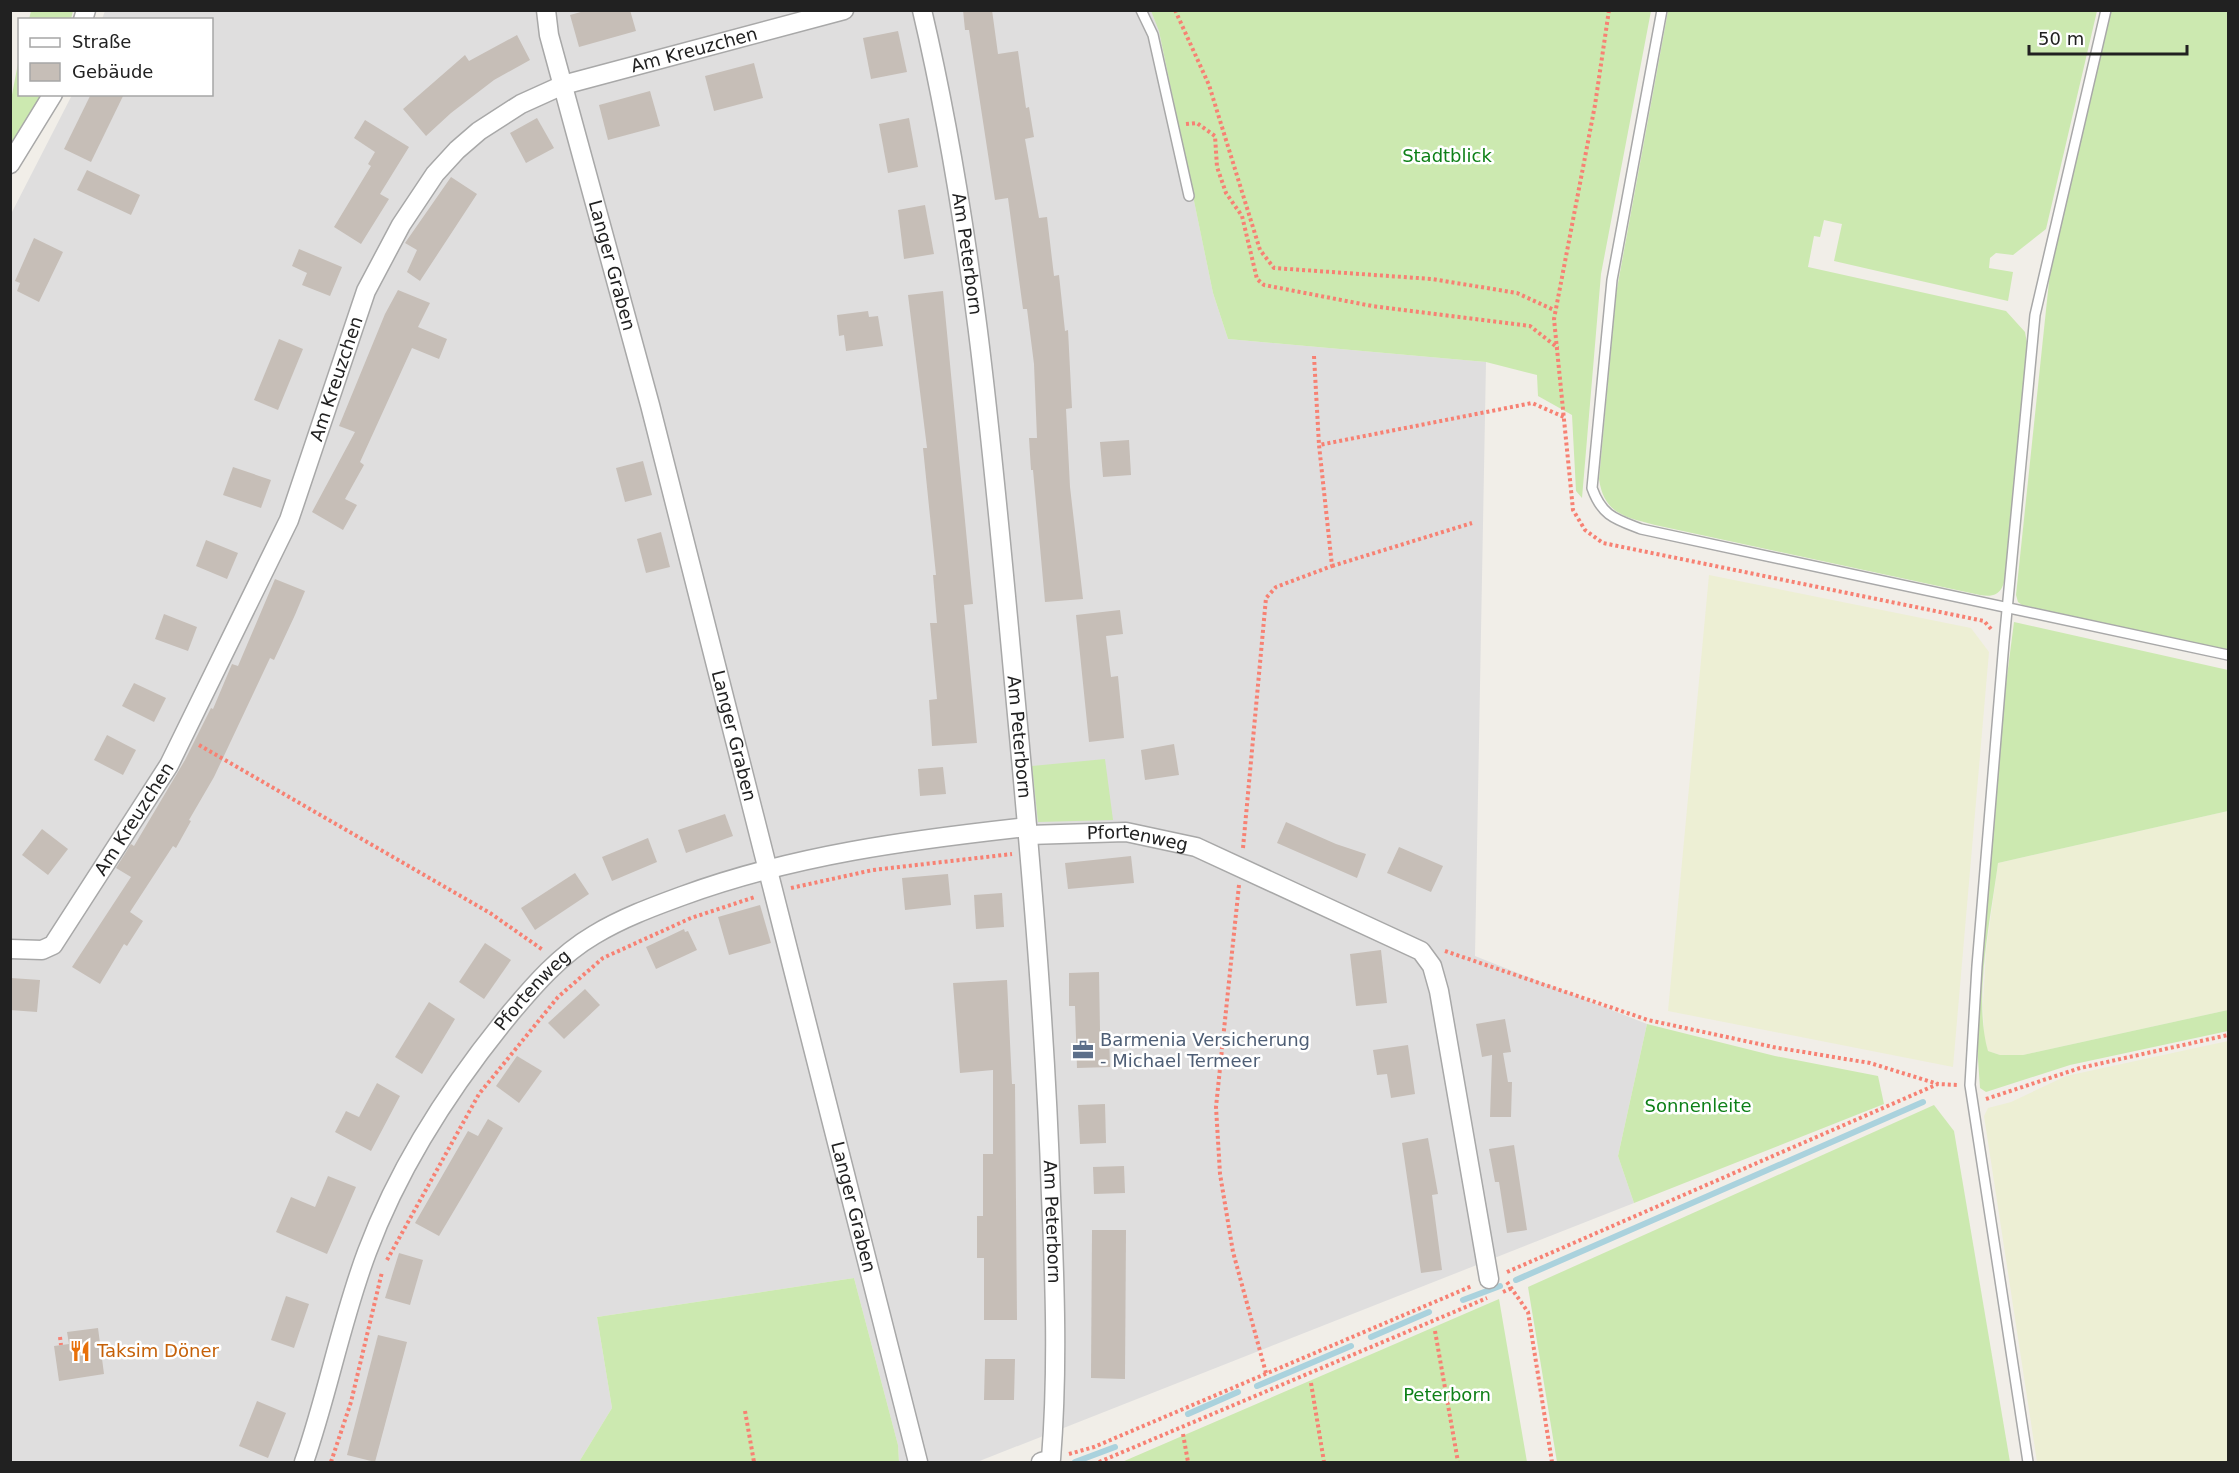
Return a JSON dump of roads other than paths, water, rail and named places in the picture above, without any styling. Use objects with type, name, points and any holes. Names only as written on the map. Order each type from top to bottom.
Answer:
[{"type":"street","name":"Langer Graben","points":[[546,10],[549,35],[650,405],[918,1462]]},
{"type":"street","name":"Am Kreuzchen","points":[[10,949],[42,951],[53,945],[170,765],[289,520],[366,291],[400,225],[435,174],[479,131],[521,104],[563,85],[844,10]]},
{"type":"street","name":"Am Peterborn","points":[[922,10],[939,84],[970,268],[1028,838],[1047,1074],[1055,1304],[1055,1406],[1046,1461]]},
{"type":"street","points":[[13,161],[52,96]]},
{"type":"street","name":"Pfortenweg","points":[[304,1462],[346,1312],[367,1251],[393,1190],[470,1064],[558,961],[594,935],[643,911],[766,869],[903,841],[1028,838],[1092,832],[1137,834],[1196,847],[1421,951],[1432,966],[1439,991],[1489,1279]]},
{"type":"lane","points":[[1141,10],[1153,35],[1189,196]]},
{"type":"lane","points":[[1662,10],[1612,280],[1592,489],[1598,505],[1612,518],[1641,529],[2229,655]]},
{"type":"lane","points":[[2028,1462],[1970,1085],[1977,966],[2035,315],[2106,10]]},
{"type":"waterway","points":[[1516,1280],[1923,1102]]},
{"type":"waterway","points":[[1463,1300],[1500,1286]]},
{"type":"waterway","points":[[1371,1337],[1429,1312]]},
{"type":"waterway","points":[[1257,1386],[1351,1346]]},
{"type":"waterway","points":[[1188,1414],[1238,1392]]},
{"type":"waterway","points":[[1075,1462],[1115,1447]]},
{"type":"place","name":"Barmenia Versicherung - Michael Termeer","points":[[1083,1050]]},
{"type":"place","name":"Taksim Döner","points":[[80,1351]]},
{"type":"park label","name":"Stadtblick","points":[[1447,156]]},
{"type":"park label","name":"Sonnenleite","points":[[1698,1106]]},
{"type":"park label","name":"Peterborn","points":[[1447,1395]]}]
